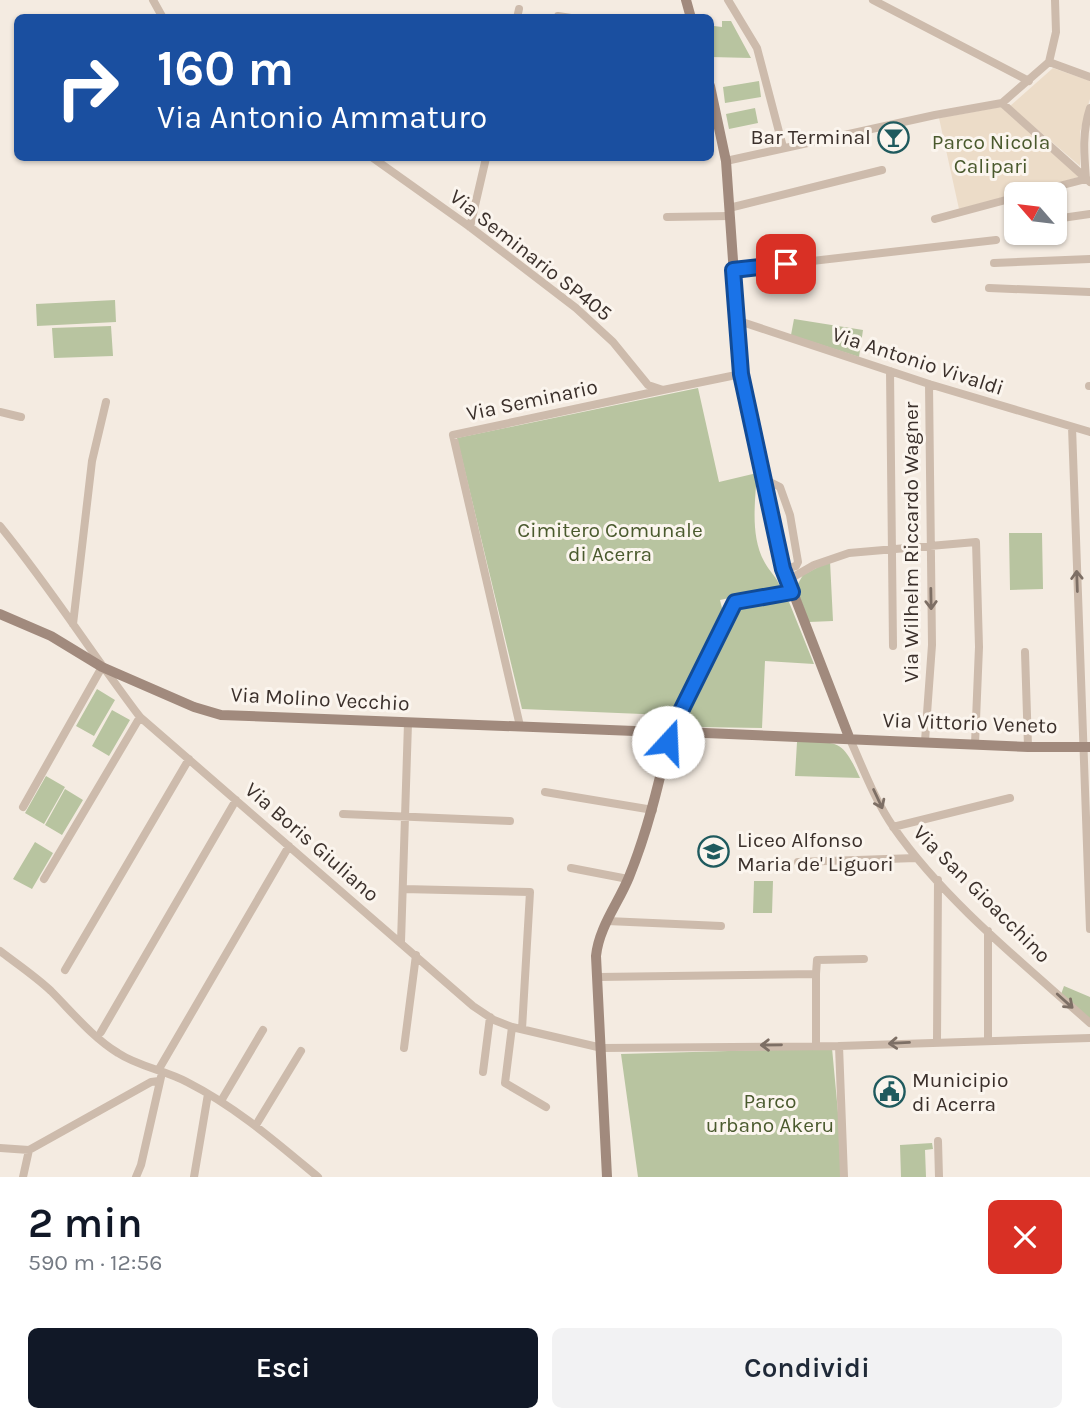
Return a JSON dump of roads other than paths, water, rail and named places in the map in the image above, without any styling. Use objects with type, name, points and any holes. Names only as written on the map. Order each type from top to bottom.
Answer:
[{"type":"street","points":[[728,0],[757,48],[783,147]]},
{"type":"street","points":[[873,0],[1030,80]]},
{"type":"street","points":[[726,161],[1002,103],[1049,62],[1056,32],[1055,0]]},
{"type":"street","points":[[1049,62],[1090,77]]},
{"type":"street","points":[[1002,103],[1088,181]]},
{"type":"street","points":[[1088,181],[1083,143],[1090,108]]},
{"type":"street","points":[[682,732],[849,737],[786,575],[741,374],[726,161],[714,115]]},
{"type":"street","name":"Via Seminario SP405","points":[[377,161],[470,227],[576,308],[613,342],[648,386],[663,390]]},
{"type":"street","points":[[470,227],[485,161]]},
{"type":"street","points":[[667,217],[730,212],[882,170]]},
{"type":"street","points":[[1068,185],[1088,181]]},
{"type":"street","points":[[935,219],[1004,200]]},
{"type":"street","points":[[1068,217],[1090,214]]},
{"type":"street","points":[[733,270],[996,240]]},
{"type":"street","points":[[994,263],[1090,259]]},
{"type":"street","points":[[989,288],[1090,292]]},
{"type":"street","name":"Via Antonio Vivaldi","points":[[736,320],[929,384],[1090,432]]},
{"type":"street","points":[[890,371],[892,646]]},
{"type":"street","points":[[663,390],[741,374]]},
{"type":"street","name":"Via Wilhelm Riccardo Wagner","points":[[925,741],[932,645],[929,384]]},
{"type":"street","name":"Via Seminario","points":[[520,726],[453,435],[663,390]]},
{"type":"street","points":[[73,624],[92,461],[106,402]]},
{"type":"street","points":[[0,412],[21,417]]},
{"type":"street","points":[[1072,427],[1086,747],[1090,929]]},
{"type":"street","points":[[764,479],[780,487],[793,528],[798,562],[786,575]]},
{"type":"street","name":"Via Boris Giuliano","points":[[0,526],[24,555],[102,667],[140,716],[473,1006],[490,1017],[512,1027],[602,1048],[839,1046],[1090,1038]]},
{"type":"street","points":[[786,575],[849,553],[976,542],[979,647],[975,744]]},
{"type":"street","points":[[676,721],[735,602],[792,592]]},
{"type":"street","name":"Via Molino Vecchio","points":[[0,614],[51,636],[102,667],[221,715],[660,732]]},
{"type":"street","points":[[1025,652],[1028,747]]},
{"type":"street","points":[[23,807],[102,667]]},
{"type":"street","points":[[44,879],[140,716]]},
{"type":"street","points":[[676,721],[682,732],[678,740],[668,742],[660,732],[665,722],[676,721]]},
{"type":"street","points":[[401,942],[408,723]]},
{"type":"street","name":"Via Vittorio Veneto","points":[[849,737],[1028,747],[1086,747]]},
{"type":"street","name":"Via San Gioacchino","points":[[849,737],[881,808],[916,858],[988,931],[1090,1023]]},
{"type":"street","points":[[607,1177],[596,956],[598,941],[628,879],[653,810],[668,742]]},
{"type":"street","points":[[65,970],[189,759]]},
{"type":"street","points":[[545,792],[653,810]]},
{"type":"street","points":[[893,827],[1010,798]]},
{"type":"street","points":[[101,1032],[236,800]]},
{"type":"street","points":[[343,814],[510,821]]},
{"type":"street","points":[[136,1177],[161,1070],[289,846]]},
{"type":"street","points":[[798,862],[916,858]]},
{"type":"street","points":[[571,868],[628,879]]},
{"type":"street","points":[[937,1042],[938,880]]},
{"type":"street","points":[[403,889],[530,892],[522,1029]]},
{"type":"street","points":[[607,921],[721,926]]},
{"type":"street","points":[[988,931],[988,1041]]},
{"type":"street","points":[[0,951],[48,988],[98,1038],[117,1053],[161,1070],[221,1101],[256,1125],[318,1177]]},
{"type":"street","points":[[404,1048],[416,956]]},
{"type":"street","points":[[816,1045],[817,960],[864,959]]},
{"type":"street","points":[[598,977],[816,974]]},
{"type":"street","points":[[483,1072],[490,1017]]},
{"type":"street","points":[[512,1027],[505,1083],[546,1107]]},
{"type":"street","points":[[221,1101],[263,1030]]},
{"type":"street","points":[[839,1046],[844,1177]]},
{"type":"street","points":[[256,1125],[301,1051]]},
{"type":"street","points":[[0,1148],[29,1150],[151,1082],[159,1081]]},
{"type":"street","points":[[194,1177],[208,1094]]},
{"type":"street","points":[[938,1141],[939,1177]]},
{"type":"street","points":[[23,1177],[29,1150]]},
{"type":"place","name":"Bar Terminal","points":[[894,137]]},
{"type":"place","name":"Liceo Alfonso Maria de' Liguori","points":[[714,852]]},
{"type":"place","name":"Municipio di Acerra","points":[[889,1092]]},
{"type":"park label","name":"Parco Nicola Calipari","points":[[991,154]]},
{"type":"park label","name":"Cimitero Comunale di Acerra","points":[[610,542]]},
{"type":"park label","name":"Parco urbano Akeru","points":[[770,1113]]}]
